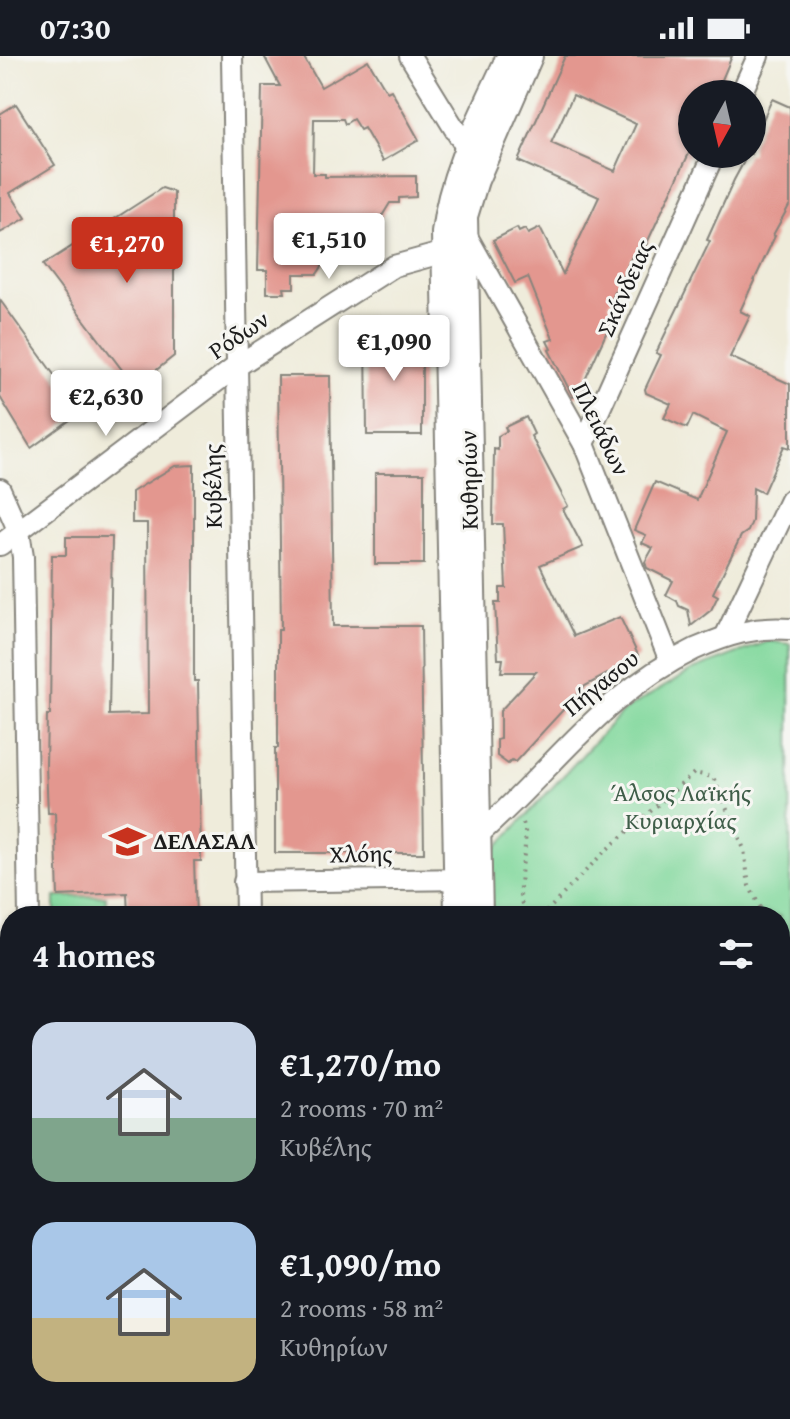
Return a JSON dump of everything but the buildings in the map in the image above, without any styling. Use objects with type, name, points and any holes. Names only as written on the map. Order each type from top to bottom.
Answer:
[{"type":"street","name":"Κυβέλης","points":[[232,56],[245,906]]},
{"type":"street","points":[[410,56],[467,149]]},
{"type":"street","name":"Κυθηρίων","points":[[476,906],[468,879],[446,219],[467,149],[510,56]]},
{"type":"street","name":"Κυθηρίων","points":[[461,906],[477,836],[464,216],[475,180],[529,56]]},
{"type":"street","points":[[747,80],[758,56]]},
{"type":"street","name":"Σκάνδειας","points":[[584,444],[708,168]]},
{"type":"street","name":"Πλειάδων","points":[[464,231],[584,444],[670,661]]},
{"type":"street","name":"Ρόδων","points":[[0,545],[237,366],[394,266],[445,252]]},
{"type":"street","points":[[0,489],[19,532],[23,557],[29,906]]},
{"type":"street","points":[[726,635],[790,500]]},
{"type":"street","name":"Πήγασου","points":[[477,836],[514,804],[553,759],[608,705],[670,661],[726,635],[768,627],[790,629]]},
{"type":"street","name":"Χλόης","points":[[244,882],[468,879]]},
{"type":"path","points":[[552,906],[603,853],[694,773],[713,777],[744,849],[749,886],[760,906]]},
{"type":"path","points":[[523,906],[522,864],[526,829]]},
{"type":"green space","name":"Άλσος Λαϊκής Κυριαρχίας","points":[[769,641],[790,644],[790,906],[489,906],[488,857],[623,711],[693,670]]},
{"type":"green space","points":[[106,896],[106,906],[55,906],[55,897]]},
{"type":"place","name":"ΔΕΛΑΣΑΛ","points":[[128,841]]}]
